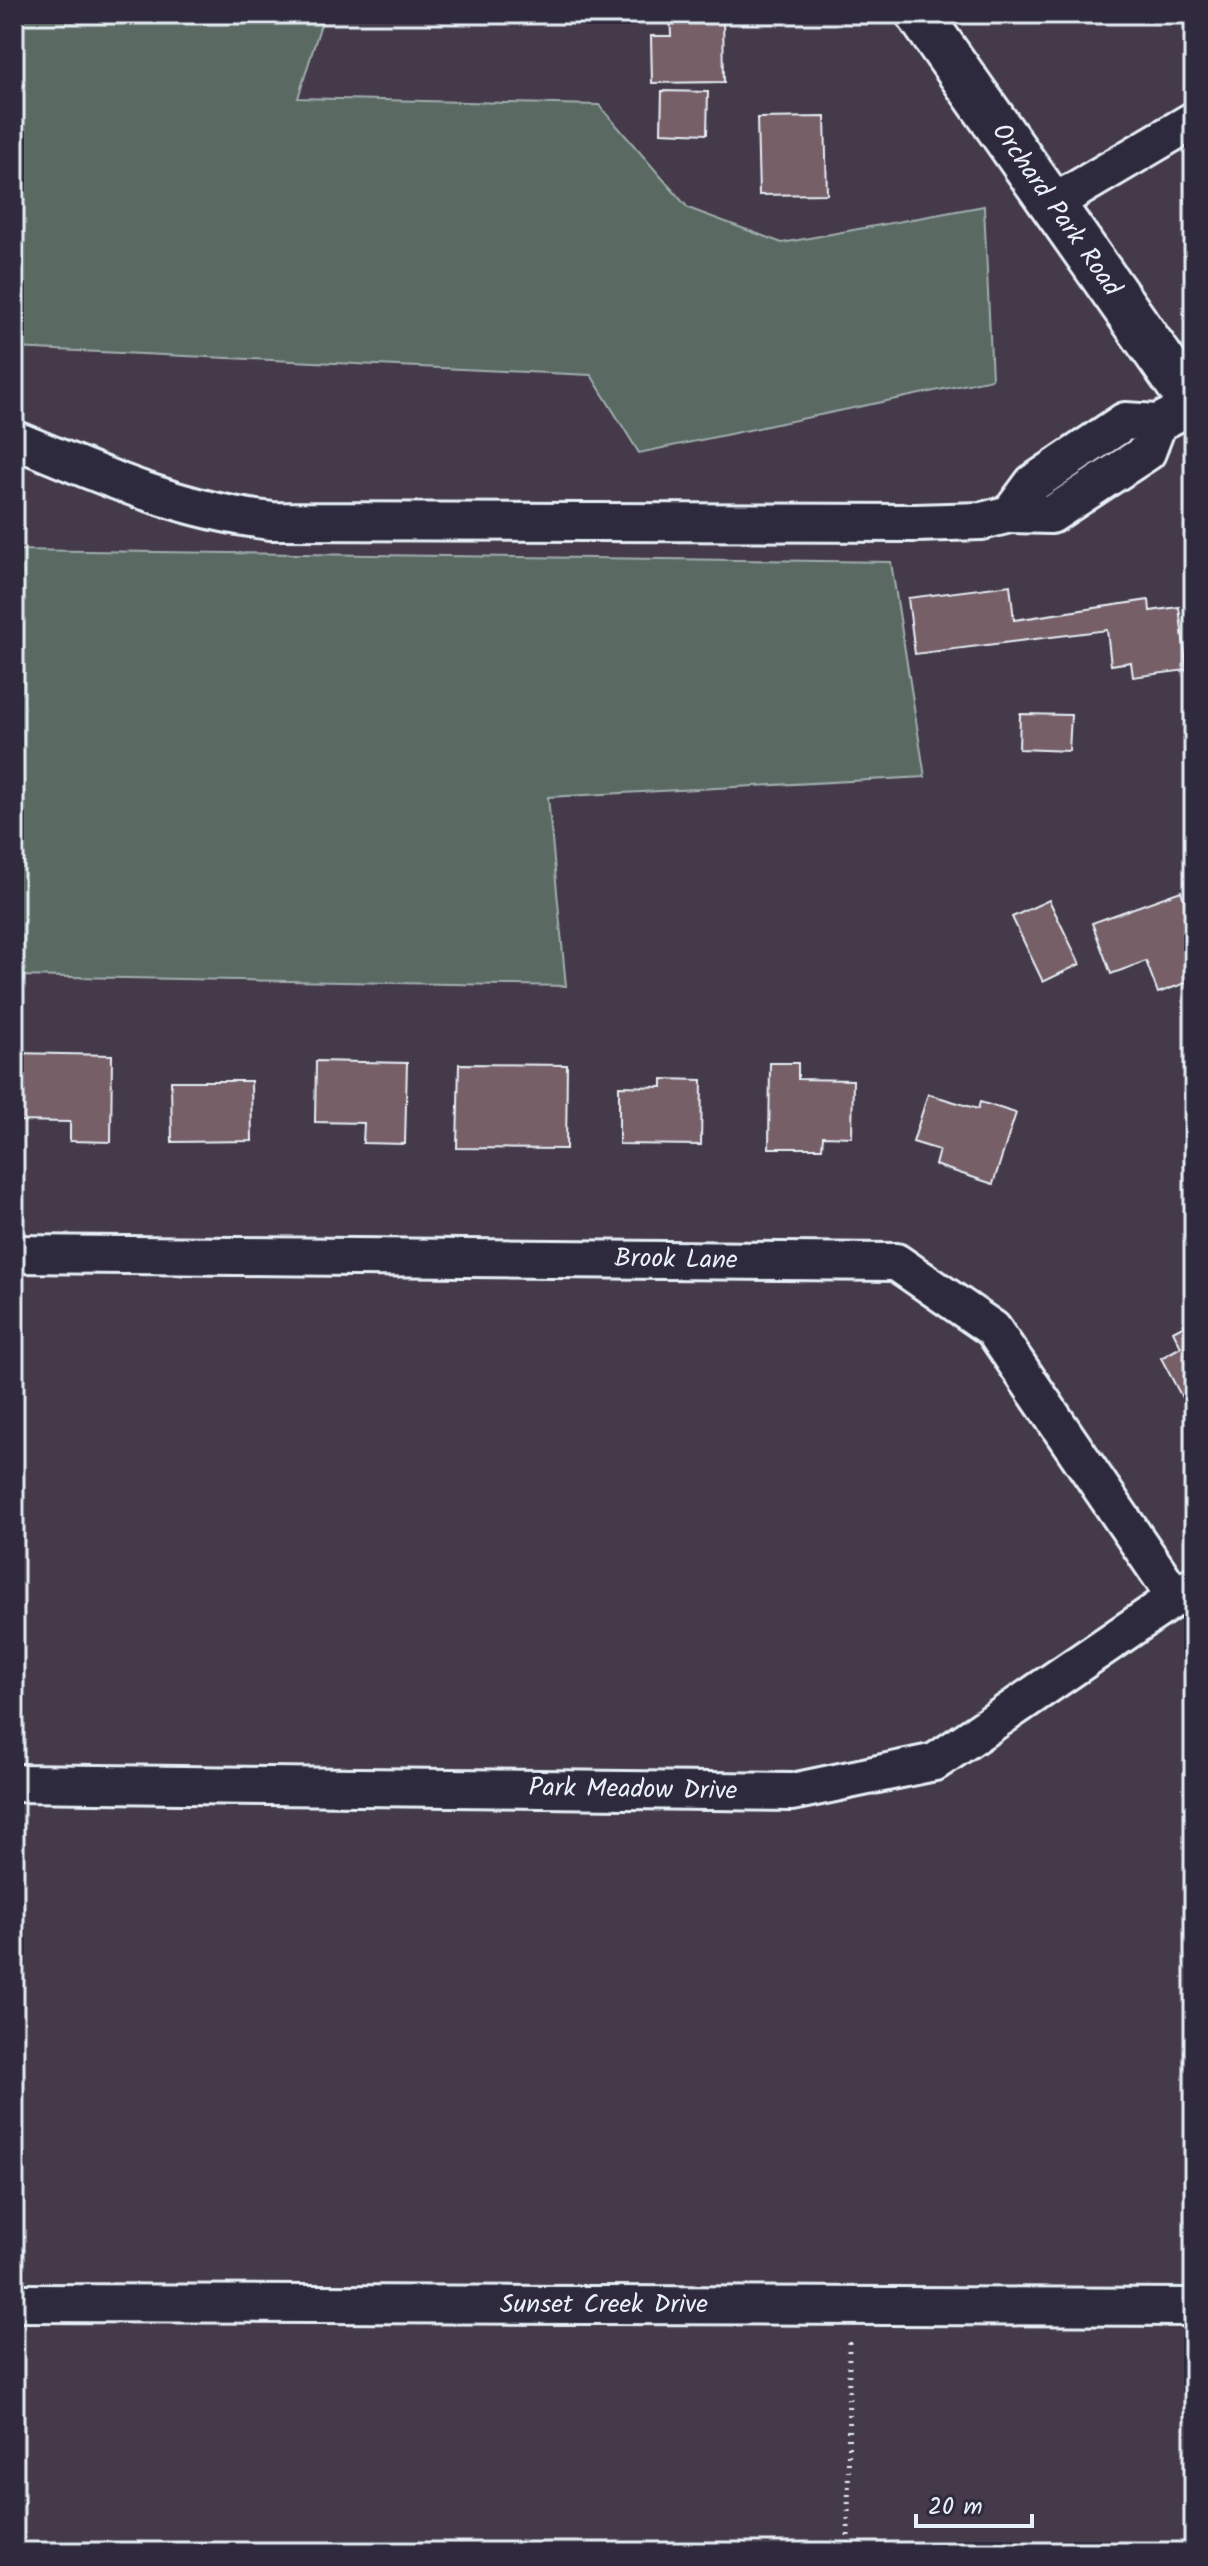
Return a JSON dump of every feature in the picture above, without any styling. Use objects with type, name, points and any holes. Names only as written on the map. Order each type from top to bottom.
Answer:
[{"type":"main road","name":"Orchard Park Road","points":[[919,14],[1052,204],[1182,411]]},
{"type":"street","points":[[1052,204],[1194,120]]},
{"type":"street","points":[[14,439],[186,506],[228,516],[272,521],[915,523],[982,521],[1010,514],[1033,483],[1125,421],[1182,411]]},
{"type":"street","name":"Brook Lane","points":[[14,1254],[896,1262],[993,1329],[1185,1591]]},
{"type":"street","name":"Park Meadow Drive","points":[[14,1783],[792,1792],[935,1762],[1185,1591]]},
{"type":"street","name":"Sunset Creek Drive","points":[[14,2303],[1194,2307]]},
{"type":"path","points":[[848,2552],[849,2332]]},
{"type":"green space","points":[[14,14],[324,14],[298,98],[599,105],[688,208],[782,243],[984,206],[992,379],[639,453],[591,375],[14,348]]},
{"type":"green space","points":[[14,550],[891,562],[925,777],[548,797],[566,986],[14,976]]},
{"type":"building","points":[[553,14],[596,14],[596,18],[553,19]]},
{"type":"building","points":[[670,14],[723,14],[724,82],[652,83],[651,36],[671,36]]},
{"type":"building","points":[[662,91],[708,92],[707,134],[661,132]]},
{"type":"building","points":[[825,117],[827,194],[759,195],[757,118]]},
{"type":"building","points":[[1010,585],[1014,620],[1149,600],[1150,611],[1179,607],[1187,670],[1133,677],[1131,662],[1111,665],[1107,630],[915,654],[908,598]]},
{"type":"building","points":[[1020,714],[1071,715],[1069,751],[1019,749]]},
{"type":"building","points":[[1181,891],[1194,926],[1194,980],[1158,993],[1146,961],[1111,974],[1092,923]]},
{"type":"building","points":[[1049,900],[1080,964],[1043,982],[1012,917]]},
{"type":"building","points":[[14,1053],[112,1055],[111,1142],[70,1141],[70,1122],[14,1121]]},
{"type":"building","points":[[316,1061],[407,1063],[405,1144],[363,1143],[364,1123],[315,1122]]},
{"type":"building","points":[[770,1063],[798,1063],[798,1079],[853,1080],[852,1137],[823,1136],[822,1148],[769,1148]]},
{"type":"building","points":[[459,1064],[567,1065],[566,1149],[457,1148]]},
{"type":"building","points":[[662,1079],[702,1080],[701,1145],[619,1144],[619,1086],[662,1087]]},
{"type":"building","points":[[171,1081],[251,1081],[252,1141],[172,1142]]},
{"type":"building","points":[[928,1094],[978,1109],[980,1102],[1016,1113],[993,1184],[935,1165],[939,1150],[913,1142]]},
{"type":"building","points":[[1194,1320],[1194,1401],[1186,1405],[1161,1358],[1181,1347],[1173,1331]]}]
